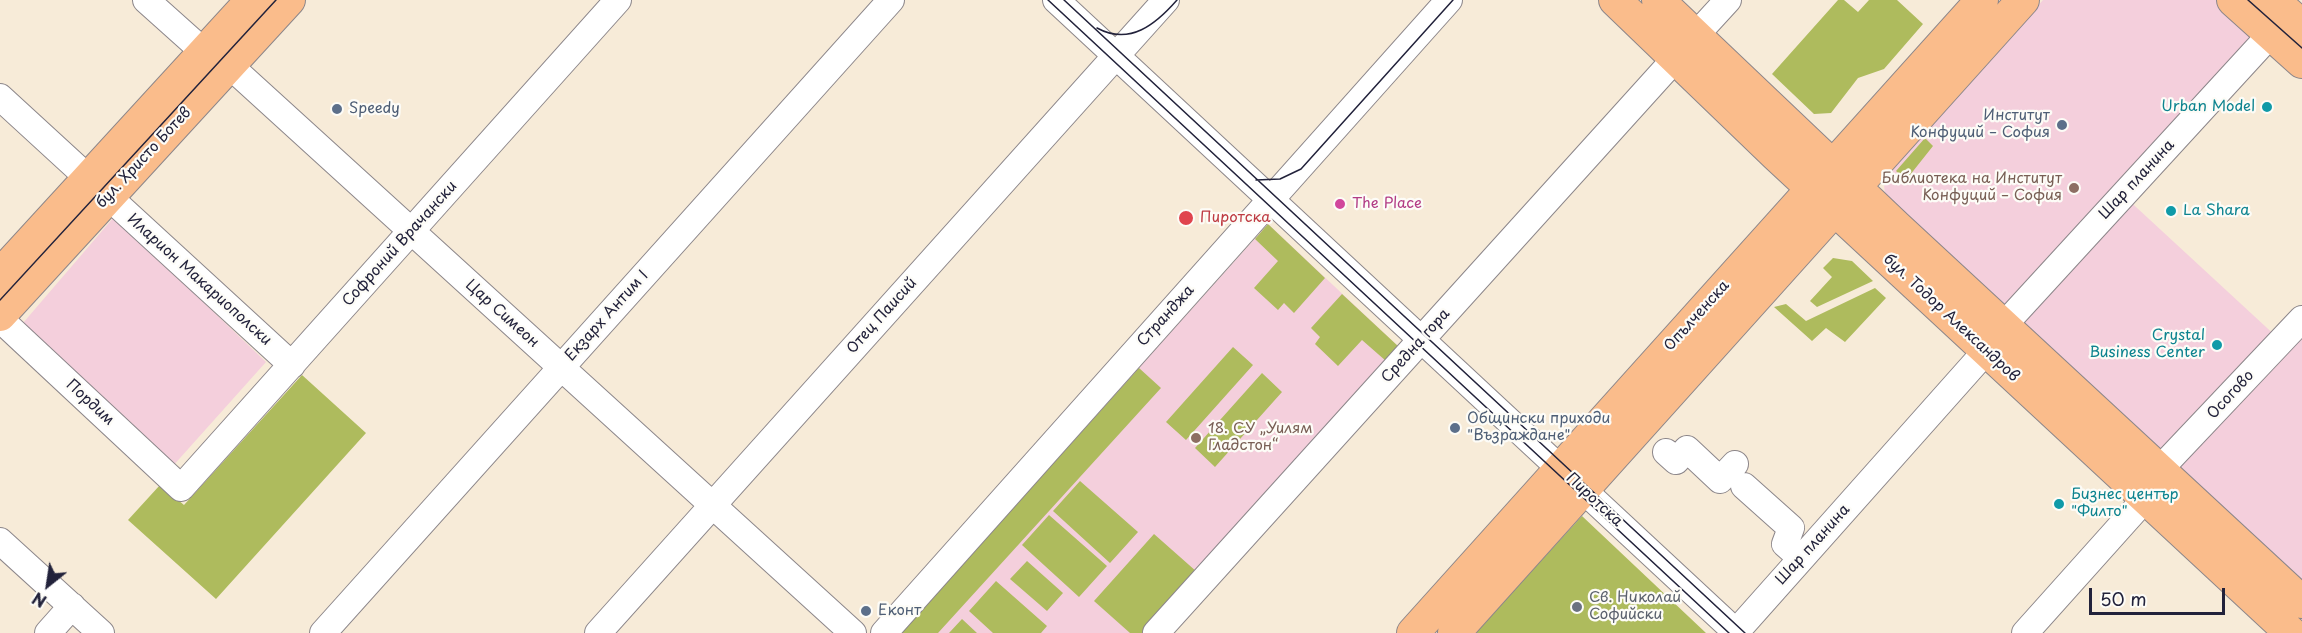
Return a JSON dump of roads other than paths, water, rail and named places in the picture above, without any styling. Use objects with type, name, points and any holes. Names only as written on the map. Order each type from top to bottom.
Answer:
[{"type":"main road","name":"бул. Христо Ботев","points":[[217,58],[252,0]]},
{"type":"main road","name":"бул. Христо Ботев","points":[[0,317],[99,188],[217,58],[289,0]]},
{"type":"main road","name":"бул. Тодор Александров","points":[[1615,0],[1685,47],[1834,188],[1986,351],[2291,633]]},
{"type":"main road","name":"бул. Тодор Александров","points":[[1658,0],[1685,47]]},
{"type":"main road","name":"Опълченска","points":[[1454,633],[1572,479],[1653,440],[1834,188],[1982,0]]},
{"type":"main road","name":"Опълченска","points":[[1413,633],[1572,479],[1834,188],[2023,0]]},
{"type":"main road","points":[[2233,0],[2302,62]]},
{"type":"main road","points":[[2273,0],[2302,26]]},
{"type":"main road","name":"бул. Христо Ботев","points":[[0,275],[99,188]]},
{"type":"main road","name":"бул. Тодор Александров","points":[[1834,188],[2003,326],[2302,602]]},
{"type":"street","name":"Цар Симеон","points":[[146,0],[217,58],[412,231],[853,633]]},
{"type":"street","name":"Софроний Врачански","points":[[181,488],[618,0]]},
{"type":"street","name":"Екзарх Антим I","points":[[322,633],[891,0]]},
{"type":"street","name":"Пиротска","points":[[1056,0],[1736,632]]},
{"type":"street","name":"Отец Паисий","points":[[598,633],[1166,0]]},
{"type":"street","name":"Странджа","points":[[884,633],[1449,0]]},
{"type":"street","name":"Средна гора","points":[[1156,633],[1728,0]]},
{"type":"street","name":"Шар планина","points":[[2003,326],[2271,34]]},
{"type":"street","name":"Иларион Макариополски","points":[[0,97],[292,365]]},
{"type":"street","name":"Пордим","points":[[0,317],[181,488]]},
{"type":"street","name":"Осогово","points":[[2159,470],[2302,319]]},
{"type":"street","name":"Шар планина","points":[[1736,632],[1986,351]]},
{"type":"street","points":[[1653,440],[1676,461],[1687,449],[1720,480],[1740,475],[1791,528],[1785,544],[1801,558]]},
{"type":"street","points":[[2025,633],[2145,499]]},
{"type":"street","points":[[0,541],[101,633]]},
{"type":"street","points":[[48,633],[72,606]]},
{"type":"tram line","points":[[0,300],[276,0]]},
{"type":"tram line","points":[[1048,0],[1729,633]]},
{"type":"tram line","points":[[1064,0],[1745,633]]},
{"type":"tram line","points":[[1097,28],[1120,35],[1142,30],[1160,17],[1177,0]]},
{"type":"tram line","points":[[1256,180],[1280,179],[1301,169],[1453,0]]},
{"type":"tram line","points":[[2248,0],[2302,48]]},
{"type":"place","name":"Urban Model","points":[[2267,107]]},
{"type":"place","name":"Speedy","points":[[337,109]]},
{"type":"place","name":"Институт Конфуций – София","points":[[2062,125]]},
{"type":"place","name":"Библиотека на Институт Конфуций – София","points":[[2074,188]]},
{"type":"place","name":"The Place","points":[[1340,204]]},
{"type":"place","name":"La Shara","points":[[2171,211]]},
{"type":"place","name":"Пиротска","points":[[1186,218]]},
{"type":"place","name":"Crystal Business Center","points":[[2217,345]]},
{"type":"place","name":"Общински приходи \"Възраждане\"","points":[[1455,428]]},
{"type":"place","name":"18. СУ „Уилям Гладстон“","points":[[1196,438]]},
{"type":"place","name":"Бизнес център \"Филто\"","points":[[2059,504]]},
{"type":"place","name":"Св. Николай Софийски","points":[[1577,607]]},
{"type":"place","name":"Еконт","points":[[866,611]]}]
